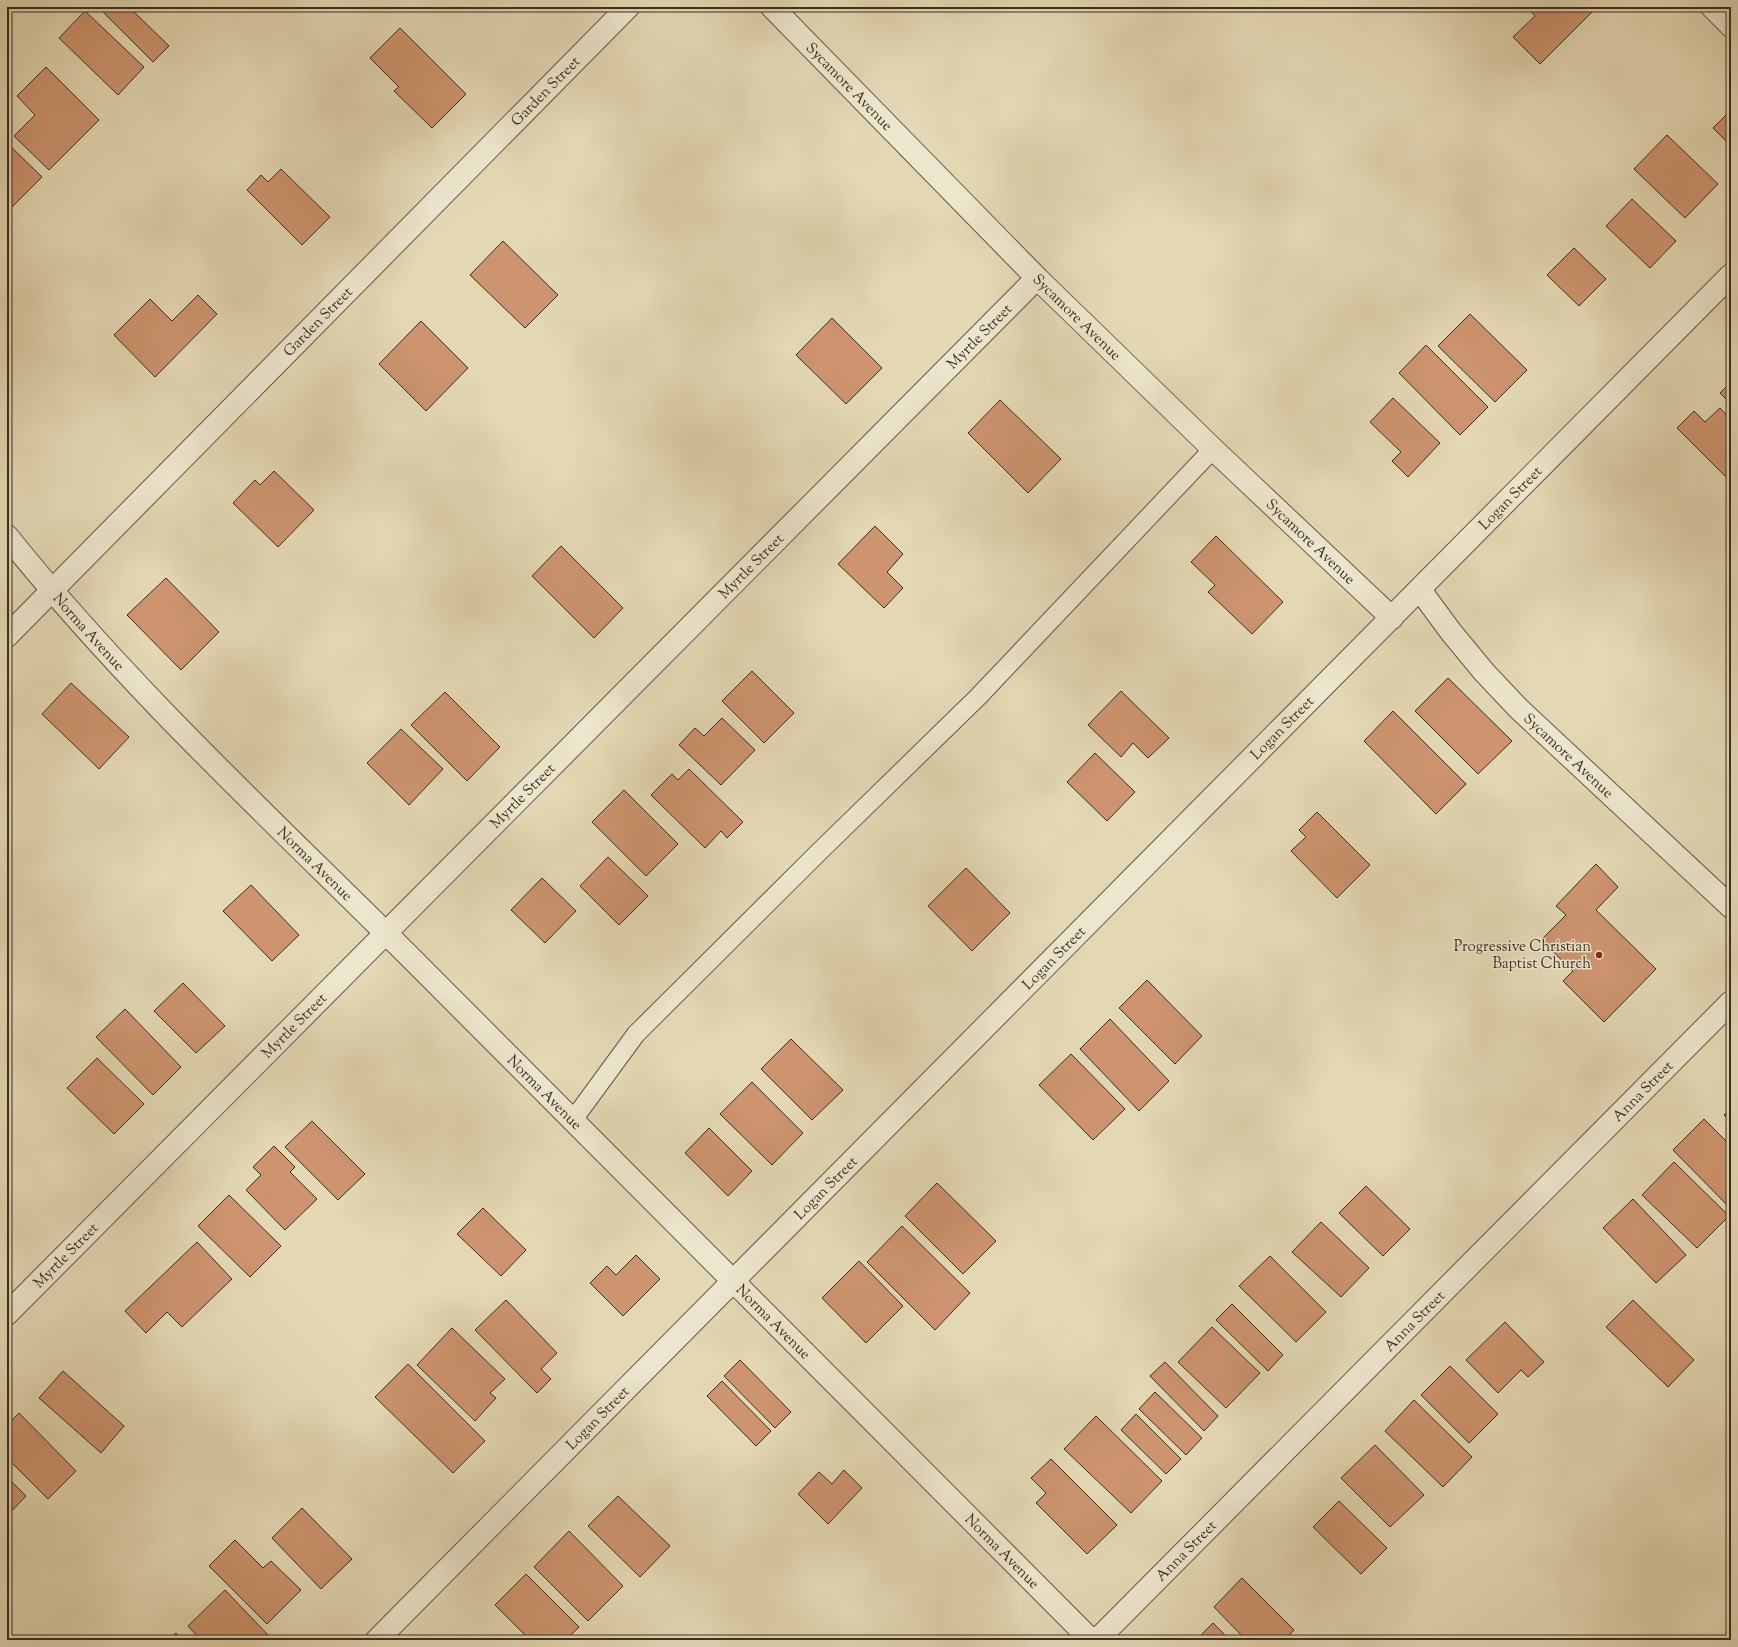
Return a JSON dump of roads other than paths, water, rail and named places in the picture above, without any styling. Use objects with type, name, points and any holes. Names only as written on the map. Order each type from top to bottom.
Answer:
[{"type":"street","name":"Garden Street","points":[[7,636],[628,7]]},
{"type":"street","name":"Sycamore Avenue","points":[[772,7],[1037,278],[1213,450],[1392,618]]},
{"type":"street","points":[[1712,7],[1731,26]]},
{"type":"street","name":"Logan Street","points":[[377,1640],[1731,276]]},
{"type":"street","name":"Myrtle Street","points":[[7,1314],[385,932],[432,888],[1037,278]]},
{"type":"street","name":"Norma Avenue","points":[[7,536],[51,591],[177,727],[385,932],[1091,1640]]},
{"type":"street","name":"Sycamore Avenue","points":[[1420,590],[1474,660],[1519,709],[1731,907]]},
{"type":"street","name":"Anna Street","points":[[1097,1640],[1731,1002]]},
{"type":"lane","points":[[573,1120],[636,1034],[814,856],[978,697],[1213,450]]},
{"type":"place","name":"Progressive Christian Baptist Church","points":[[1599,955]]}]
